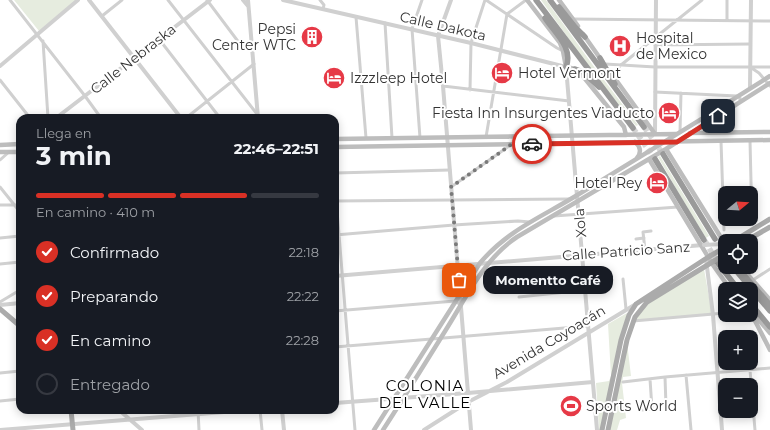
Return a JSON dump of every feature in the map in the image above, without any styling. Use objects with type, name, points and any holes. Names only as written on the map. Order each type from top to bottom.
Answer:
[{"type":"highway","points":[[536,0],[633,128]]},
{"type":"highway","points":[[550,0],[644,127]]},
{"type":"highway","points":[[554,0],[575,27],[585,37]]},
{"type":"highway","points":[[541,7],[546,20],[567,52],[569,60],[566,66]]},
{"type":"highway","points":[[600,58],[621,97]]},
{"type":"highway","points":[[575,69],[583,72],[593,83],[605,91]]},
{"type":"highway","points":[[664,152],[715,239]]},
{"type":"highway","points":[[652,159],[703,244]]},
{"type":"highway","points":[[714,263],[732,282]]},
{"type":"highway","points":[[739,274],[770,311]]},
{"type":"highway","points":[[743,274],[770,305]]},
{"type":"highway","points":[[728,277],[730,282]]},
{"type":"highway","points":[[758,312],[770,327]]},
{"type":"main road","points":[[526,0],[560,43],[566,66]]},
{"type":"main road","points":[[559,0],[655,134]]},
{"type":"main road","name":"Calle Dakota","points":[[566,66],[575,69]]},
{"type":"main road","points":[[575,69],[582,75],[624,127],[626,135]]},
{"type":"main road","points":[[374,430],[480,264],[500,242],[515,230],[578,195],[770,76]]},
{"type":"main road","points":[[383,430],[461,305],[489,263],[507,243],[664,152],[690,133],[770,84]]},
{"type":"main road","points":[[339,139],[770,132]]},
{"type":"main road","points":[[339,146],[770,140]]},
{"type":"main road","points":[[635,142],[639,146],[640,150],[640,154],[637,158]]},
{"type":"main road","points":[[0,145],[16,144]]},
{"type":"main road","points":[[0,152],[16,152]]},
{"type":"main road","points":[[664,152],[718,237]]},
{"type":"main road","points":[[652,159],[678,207],[703,244],[708,257],[714,263],[726,282]]},
{"type":"main road","points":[[745,234],[770,219]]},
{"type":"main road","points":[[758,234],[770,227]]},
{"type":"main road","name":"Avenida Coyoacán","points":[[636,304],[718,250]]},
{"type":"main road","points":[[608,430],[627,340],[633,321],[641,307],[646,302],[718,260]]},
{"type":"main road","points":[[747,274],[770,300]]},
{"type":"main road","points":[[602,430],[621,340],[629,316],[636,304]]},
{"type":"main road","points":[[0,310],[16,323]]},
{"type":"main road","points":[[758,320],[770,333]]},
{"type":"main road","points":[[753,322],[761,332]]},
{"type":"main road","points":[[756,322],[770,350]]},
{"type":"main road","points":[[71,414],[73,427]]},
{"type":"street","points":[[10,0],[38,34],[98,114]]},
{"type":"street","points":[[0,66],[78,0]]},
{"type":"street","points":[[89,0],[178,114]]},
{"type":"street","points":[[102,16],[122,0]]},
{"type":"street","points":[[168,0],[256,114]]},
{"type":"street","points":[[208,0],[240,44],[246,47],[252,42]]},
{"type":"street","name":"Calle Nebraska","points":[[61,114],[208,0]]},
{"type":"street","points":[[243,0],[249,6]]},
{"type":"street","points":[[248,0],[258,114]]},
{"type":"street","points":[[249,6],[252,0]]},
{"type":"street","name":"Calle Dakota","points":[[283,0],[566,66]]},
{"type":"street","points":[[320,0],[324,5],[323,9]]},
{"type":"street","points":[[420,138],[412,29],[422,0]]},
{"type":"street","points":[[451,0],[438,36],[471,430]]},
{"type":"street","points":[[470,90],[470,43],[486,0],[563,51]]},
{"type":"street","points":[[486,137],[507,14],[526,0]]},
{"type":"street","points":[[655,134],[656,0]]},
{"type":"street","points":[[612,74],[621,65],[679,20],[702,0]]},
{"type":"street","points":[[727,0],[727,20]]},
{"type":"street","points":[[750,88],[751,0]]},
{"type":"street","points":[[356,17],[366,138]]},
{"type":"street","points":[[572,19],[770,21]]},
{"type":"street","points":[[385,23],[392,138]]},
{"type":"street","points":[[159,39],[217,114]]},
{"type":"street","points":[[43,41],[48,114]]},
{"type":"street","points":[[655,45],[750,44]]},
{"type":"street","points":[[191,114],[254,64]]},
{"type":"street","points":[[605,64],[655,67],[770,67]]},
{"type":"street","name":"Xola","points":[[566,66],[597,430]]},
{"type":"street","points":[[750,67],[770,84]]},
{"type":"street","points":[[0,80],[27,114]]},
{"type":"street","points":[[443,86],[569,101]]},
{"type":"street","points":[[655,92],[737,96],[740,98],[740,102]]},
{"type":"street","points":[[679,133],[681,93]]},
{"type":"street","points":[[721,141],[724,230]]},
{"type":"street","points":[[750,141],[751,186]]},
{"type":"street","points":[[451,187],[512,144]]},
{"type":"street","points":[[0,160],[9,152]]},
{"type":"street","points":[[339,173],[450,170]]},
{"type":"street","points":[[0,187],[16,207]]},
{"type":"street","points":[[339,201],[571,199]]},
{"type":"street","points":[[0,205],[14,205]]},
{"type":"street","points":[[552,216],[678,207]]},
{"type":"street","points":[[339,235],[454,225],[518,221],[530,222]]},
{"type":"street","points":[[645,250],[643,232],[651,231]]},
{"type":"street","points":[[0,238],[16,236]]},
{"type":"street","points":[[636,239],[644,238]]},
{"type":"street","name":"Calle Patricio Sanz","points":[[339,275],[703,244],[718,245]]},
{"type":"street","points":[[339,251],[346,311],[355,430]]},
{"type":"street","points":[[708,257],[707,266],[713,315],[722,430]]},
{"type":"street","points":[[0,264],[16,262]]},
{"type":"street","points":[[709,281],[714,263]]},
{"type":"street","points":[[753,280],[770,269]]},
{"type":"street","points":[[623,279],[626,309]]},
{"type":"street","points":[[584,280],[612,280]]},
{"type":"street","points":[[519,297],[585,290]]},
{"type":"street","points":[[0,303],[16,293]]},
{"type":"street","points":[[339,311],[456,301],[461,305]]},
{"type":"street","points":[[0,303],[16,303]]},
{"type":"street","name":"Avenida Coyoacán","points":[[424,430],[468,402],[507,382],[636,304]]},
{"type":"street","points":[[633,321],[718,314]]},
{"type":"street","points":[[339,347],[464,335],[588,326]]},
{"type":"street","points":[[758,369],[770,368]]},
{"type":"street","points":[[623,382],[650,378],[750,370],[755,430]]},
{"type":"street","points":[[0,373],[16,371]]},
{"type":"street","points":[[686,375],[691,430]]},
{"type":"street","points":[[665,377],[666,406]]},
{"type":"street","points":[[642,410],[652,409],[650,378]]},
{"type":"street","points":[[507,382],[507,387],[509,390]]},
{"type":"street","points":[[339,403],[593,382]]},
{"type":"street","points":[[0,401],[16,399]]},
{"type":"street","points":[[123,414],[142,430]]},
{"type":"street","points":[[0,430],[73,427],[181,414]]},
{"type":"street","points":[[198,414],[199,430]]},
{"type":"street","points":[[260,414],[262,430]]},
{"type":"street","points":[[282,414],[284,430]]},
{"type":"shaded area","points":[[14,0],[78,0],[39,31]]},
{"type":"shaded area","points":[[541,0],[546,0],[638,125],[636,126],[591,70]]},
{"type":"shaded area","points":[[660,156],[709,236],[706,238],[658,157]]},
{"type":"shaded area","points":[[704,269],[712,314],[635,321],[643,307]]},
{"type":"shaded area","points":[[627,313],[601,430],[599,430],[596,383],[609,381],[611,376],[608,324]]},
{"type":"shaded area","points":[[627,342],[631,376],[623,377],[622,383],[626,418],[620,420],[617,430],[609,430]]},
{"type":"tunnel","points":[[644,127],[663,154]]},
{"type":"tunnel","points":[[633,128],[655,159]]},
{"type":"tunnel","points":[[705,241],[715,258]]},
{"type":"way so far","points":[[459,280],[451,187],[512,144],[532,144]]},
{"type":"place","name":"Pepsi Center WTC","points":[[312,37]]},
{"type":"place","name":"Hospital de Mexico","points":[[620,46]]},
{"type":"place","name":"Hotel Vermont","points":[[502,73]]},
{"type":"place","name":"Izzzleep Hotel","points":[[334,78]]},
{"type":"place","name":"Fiesta Inn Insurgentes Viaducto","points":[[669,113]]},
{"type":"place","name":"Hotel Rey","points":[[657,183]]},
{"type":"place","name":"Momentto Café","points":[[459,280]]},
{"type":"place","name":"Sports World","points":[[571,406]]},
{"type":"district","name":"COLONIA DEL VALLE","points":[[425,394]]},
{"type":"route","points":[[532,144],[677,142],[718,116]]}]
